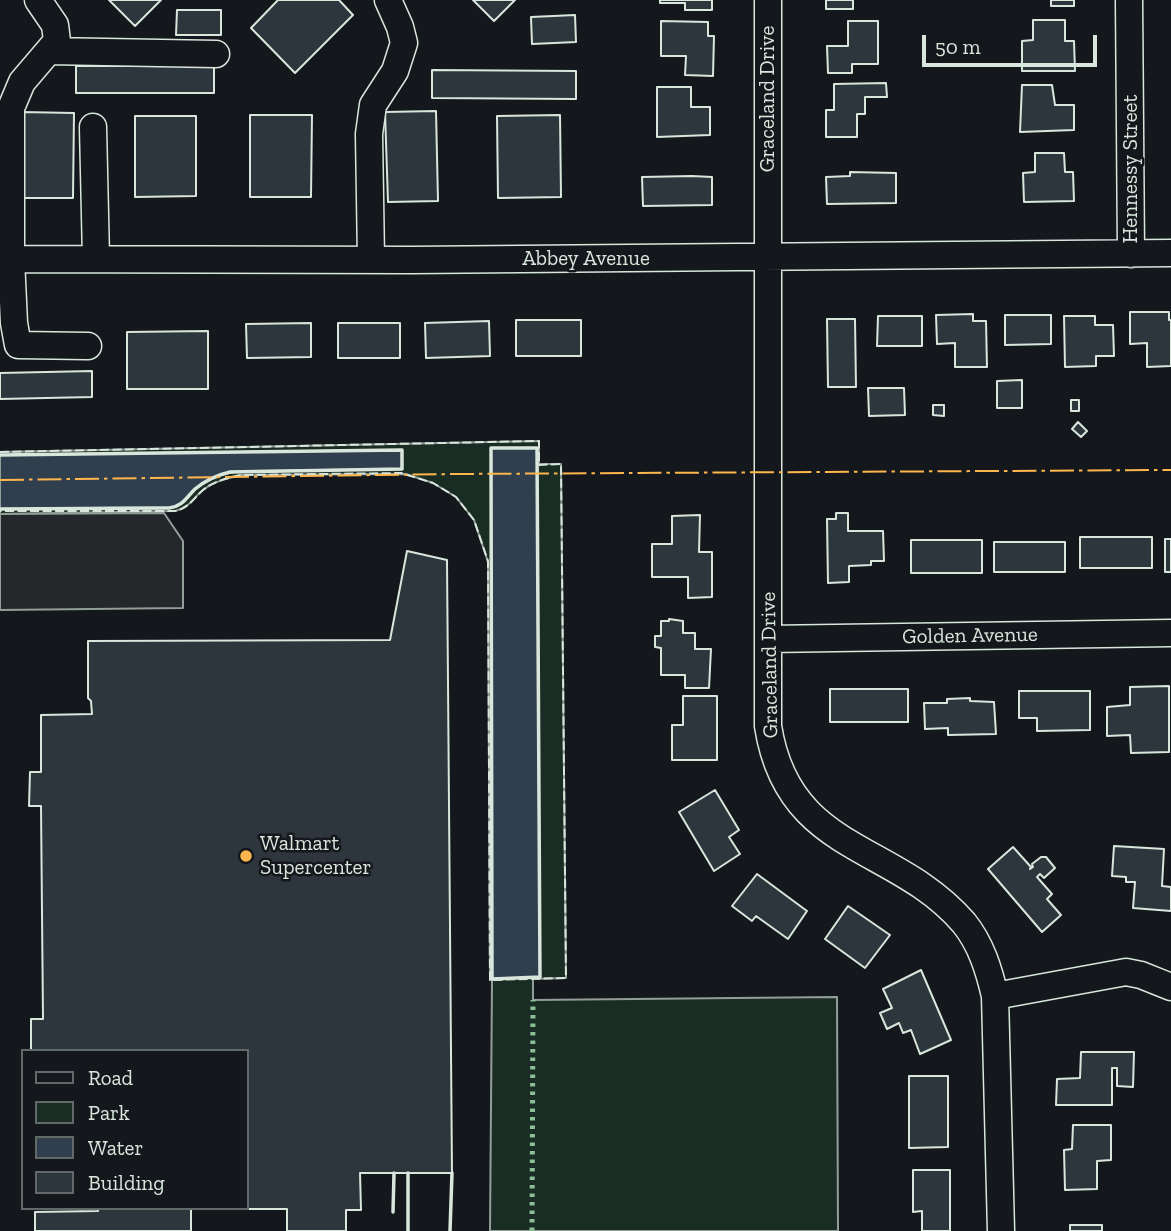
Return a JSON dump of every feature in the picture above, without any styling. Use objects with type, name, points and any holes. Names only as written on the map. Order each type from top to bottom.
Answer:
[{"type":"street","points":[[38,0],[55,25],[57,41],[22,82],[11,108],[6,259],[14,323],[18,345],[88,346]]},
{"type":"street","points":[[371,260],[369,134],[373,105],[395,71],[404,43],[388,0]]},
{"type":"street","name":"Graceland Drive","points":[[768,0],[768,726],[775,761],[791,793],[806,812],[824,827],[947,906],[965,925],[979,947],[990,971],[995,996],[1001,1231]]},
{"type":"street","name":"Hennessy Street","points":[[1129,0],[1131,254]]},
{"type":"street","points":[[49,51],[216,54]]},
{"type":"street","points":[[93,127],[96,259]]},
{"type":"street","name":"Abbey Avenue","points":[[6,259],[371,260],[1171,253]]},
{"type":"street","name":"Golden Avenue","points":[[768,639],[1171,633]]},
{"type":"street","points":[[995,996],[1126,972],[1171,987]]},
{"type":"green space","points":[[539,441],[539,464],[561,464],[566,978],[533,979],[533,1000],[837,997],[838,1231],[490,1231],[492,980],[488,562],[474,520],[456,497],[433,483],[406,474],[241,475],[212,484],[187,505],[175,511],[0,514],[0,509],[175,507],[201,485],[223,474],[242,471],[402,468],[402,450],[0,455],[0,452]],"holes":[[[537,448],[540,976],[492,978],[491,449]]]},
{"type":"shaded area","points":[[164,513],[183,541],[183,608],[0,610],[0,514]]},
{"type":"water","points":[[491,448],[537,448],[540,977],[492,979]]},
{"type":"water","points":[[402,450],[402,469],[228,473],[203,483],[175,507],[0,509],[0,455]]},
{"type":"building","points":[[109,0],[161,0],[135,26]]},
{"type":"building","points":[[278,0],[339,0],[353,15],[295,73],[251,28]]},
{"type":"building","points":[[473,0],[515,0],[494,21]]},
{"type":"building","points":[[660,0],[712,0],[712,10],[685,10],[685,3],[660,3]]},
{"type":"building","points":[[826,0],[853,0],[853,9],[826,9]]},
{"type":"building","points":[[1051,0],[1074,0],[1074,6],[1051,6]]},
{"type":"building","points":[[177,10],[221,10],[221,35],[176,35]]},
{"type":"building","points":[[575,15],[576,42],[532,44],[531,17]]},
{"type":"building","points":[[1033,20],[1065,20],[1065,41],[1074,41],[1075,71],[1022,71],[1022,41],[1033,40]]},
{"type":"building","points":[[661,21],[708,22],[708,36],[714,36],[713,76],[685,75],[686,56],[661,56]]},
{"type":"building","points":[[848,21],[878,21],[878,64],[852,64],[852,73],[828,73],[827,46],[848,46]]},
{"type":"building","points":[[76,66],[214,66],[214,93],[76,93]]},
{"type":"building","points":[[432,70],[576,71],[576,99],[432,98]]},
{"type":"building","points":[[886,83],[887,97],[865,97],[865,114],[857,114],[857,137],[826,137],[826,110],[834,110],[834,84]]},
{"type":"building","points":[[1022,85],[1052,85],[1055,105],[1074,105],[1074,130],[1020,132]]},
{"type":"building","points":[[657,87],[691,87],[691,107],[710,107],[710,135],[657,137]]},
{"type":"building","points":[[436,111],[438,201],[388,202],[385,112]]},
{"type":"building","points":[[21,112],[74,113],[73,198],[22,198]]},
{"type":"building","points":[[250,115],[312,115],[311,197],[250,197]]},
{"type":"building","points":[[560,115],[561,197],[498,198],[497,116]]},
{"type":"building","points":[[135,116],[196,116],[196,196],[135,197]]},
{"type":"building","points":[[1035,153],[1064,153],[1065,172],[1073,172],[1074,201],[1024,202],[1023,173],[1035,172]]},
{"type":"building","points":[[850,172],[896,173],[896,203],[827,204],[826,177],[850,176]]},
{"type":"building","points":[[642,177],[712,177],[712,205],[643,206]]},
{"type":"building","points":[[1130,312],[1169,312],[1171,366],[1147,367],[1147,343],[1130,344]]},
{"type":"building","points":[[973,314],[973,321],[986,321],[987,367],[955,367],[955,343],[937,344],[936,315]]},
{"type":"building","points":[[1005,315],[1051,315],[1051,344],[1005,345]]},
{"type":"building","points":[[878,316],[922,316],[922,346],[877,346]]},
{"type":"building","points":[[1064,316],[1095,316],[1095,325],[1113,325],[1114,356],[1096,356],[1096,366],[1065,367]]},
{"type":"building","points":[[827,319],[855,319],[856,387],[828,387]]},
{"type":"building","points":[[516,320],[581,320],[581,356],[516,356]]},
{"type":"building","points":[[489,321],[490,356],[426,358],[425,323]]},
{"type":"building","points":[[311,323],[311,357],[247,358],[246,324]]},
{"type":"building","points":[[338,323],[400,323],[400,358],[338,358]]},
{"type":"building","points":[[208,331],[208,389],[127,389],[127,332]]},
{"type":"building","points":[[92,371],[92,397],[0,399],[0,373]]},
{"type":"building","points":[[1022,380],[1022,408],[997,408],[997,381]]},
{"type":"building","points":[[868,388],[904,388],[905,415],[869,416]]},
{"type":"building","points":[[1071,400],[1079,400],[1079,411],[1071,411]]},
{"type":"building","points":[[933,405],[944,405],[944,416],[933,415]]},
{"type":"building","points":[[1078,422],[1087,431],[1081,437],[1072,429]]},
{"type":"building","points":[[836,513],[848,513],[848,531],[883,531],[884,561],[871,561],[871,565],[849,566],[849,582],[828,583],[827,519],[836,519]]},
{"type":"building","points":[[700,515],[699,552],[712,552],[712,597],[688,598],[688,577],[652,577],[652,544],[672,544],[672,516]]},
{"type":"building","points":[[1080,537],[1152,537],[1152,568],[1080,568]]},
{"type":"building","points":[[1165,539],[1171,539],[1171,572],[1165,572]]},
{"type":"building","points":[[911,540],[982,540],[982,573],[911,573]]},
{"type":"building","points":[[994,542],[1065,542],[1065,572],[994,572]]},
{"type":"building","name":"Walmart Supercenter","points":[[407,551],[447,560],[452,1173],[360,1173],[361,1210],[346,1210],[346,1231],[287,1231],[287,1209],[248,1209],[248,1049],[31,1049],[31,1019],[43,1019],[41,806],[29,806],[30,772],[41,772],[41,715],[92,714],[91,701],[88,698],[88,641],[390,640]]},
{"type":"building","points":[[661,621],[683,621],[683,633],[695,633],[695,649],[711,649],[709,688],[685,688],[685,675],[661,675],[661,648],[655,647],[655,636],[661,636]]},
{"type":"building","points":[[1169,686],[1169,752],[1131,753],[1130,735],[1107,736],[1107,707],[1130,705],[1130,687]]},
{"type":"building","points":[[830,689],[908,689],[908,722],[830,722]]},
{"type":"building","points":[[1019,691],[1090,691],[1090,730],[1037,731],[1037,718],[1019,718]]},
{"type":"building","points":[[683,696],[717,696],[717,760],[672,760],[672,725],[683,725]]},
{"type":"building","points":[[970,698],[970,701],[994,702],[996,734],[948,735],[948,728],[925,729],[924,703],[947,703],[947,699]]},
{"type":"building","points":[[715,790],[739,830],[729,837],[740,854],[714,871],[679,812]]},
{"type":"building","points":[[1114,846],[1164,849],[1162,886],[1171,887],[1171,911],[1133,908],[1135,882],[1126,882],[1126,877],[1112,876]]},
{"type":"building","points":[[1013,847],[1030,869],[1041,857],[1046,857],[1055,868],[1044,878],[1040,874],[1037,877],[1052,894],[1047,899],[1061,915],[1042,932],[988,869]]},
{"type":"building","points":[[757,874],[807,911],[788,939],[756,916],[752,921],[732,906]]},
{"type":"building","points":[[848,906],[890,935],[865,968],[825,939]]},
{"type":"building","points":[[921,970],[951,1040],[920,1054],[911,1030],[903,1033],[899,1023],[887,1029],[880,1013],[892,1008],[883,989]]},
{"type":"building","points":[[1081,1052],[1134,1052],[1133,1087],[1117,1086],[1117,1068],[1112,1068],[1112,1105],[1056,1105],[1057,1079],[1080,1078]]},
{"type":"building","points":[[909,1076],[948,1076],[948,1147],[909,1148]]},
{"type":"building","points":[[1073,1125],[1111,1125],[1111,1160],[1097,1161],[1097,1189],[1065,1190],[1064,1150],[1072,1149]]},
{"type":"building","points":[[913,1170],[950,1170],[950,1231],[922,1231],[922,1211],[913,1212]]},
{"type":"building","name":"Walmart Supercenter","points":[[191,1210],[191,1231],[35,1231],[35,1212]]},
{"type":"building","points":[[1070,1225],[1102,1225],[1102,1231],[1070,1231]]},
{"type":"hedge","points":[[532,1231],[533,1000]]},
{"type":"fence","points":[[0,452],[539,441],[539,465],[561,464],[566,978],[490,980],[488,561],[474,520],[456,497],[433,483],[401,473],[241,475],[212,484],[187,505],[175,511],[0,511]]},
{"type":"wall","points":[[491,448],[537,448],[540,977],[492,979],[491,448]]},
{"type":"wall","points":[[0,455],[402,450],[402,469],[230,472],[207,480],[181,503],[169,508],[0,509]]},
{"type":"wall","points":[[393,1212],[394,1173]]},
{"type":"wall","points":[[408,1173],[408,1231]]},
{"type":"wall","points":[[450,1231],[452,1173]]},
{"type":"power","points":[[0,480],[455,474],[1171,470]]},
{"type":"place","name":"Walmart Supercenter","points":[[246,856]]}]
